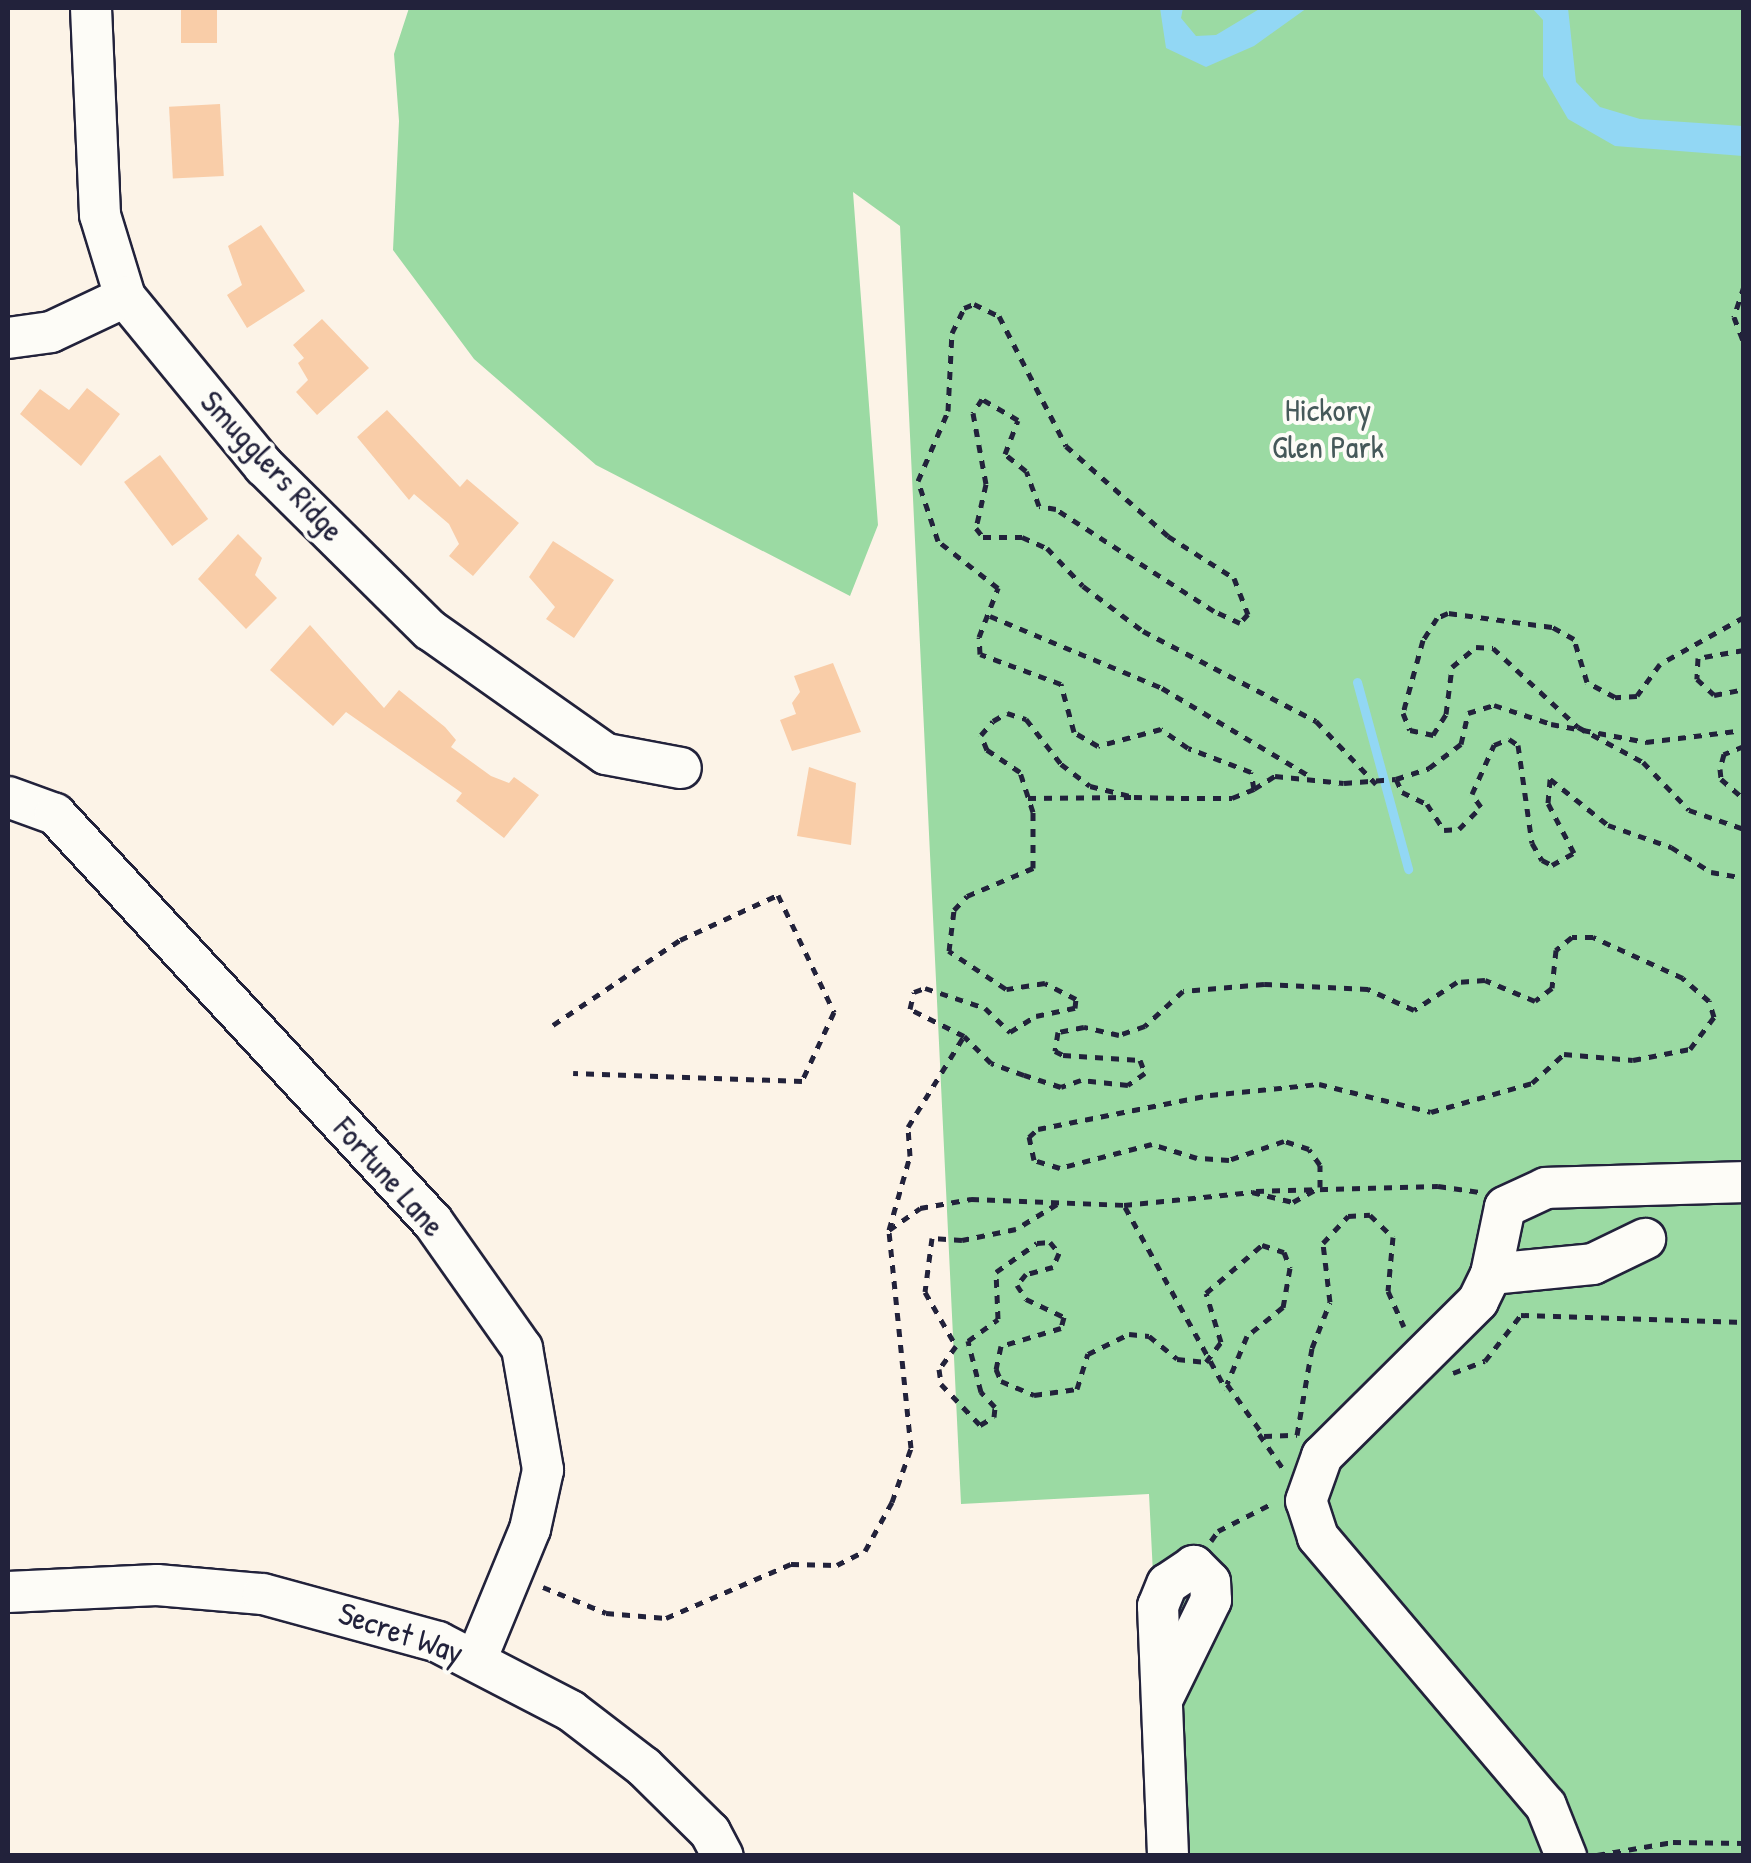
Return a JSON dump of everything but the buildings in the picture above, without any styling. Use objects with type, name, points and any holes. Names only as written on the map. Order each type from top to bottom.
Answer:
[{"type":"street","name":"Smugglers Ridge","points":[[91,8],[100,215],[124,297],[264,466],[430,630],[606,754],[680,768]]},
{"type":"street","points":[[8,338],[52,332],[124,297]]},
{"type":"street","name":"Fortune Lane","points":[[8,797],[54,814],[433,1222],[522,1348],[544,1470],[512,1574],[476,1660]]},
{"type":"street","points":[[1566,1856],[1546,1806],[1318,1537],[1306,1501],[1322,1456],[1478,1301],[1491,1274],[1505,1207],[1546,1188],[1602,1183],[1744,1182]]},
{"type":"street","points":[[1491,1274],[1593,1264],[1646,1239]]},
{"type":"street","points":[[1168,1856],[1163,1698],[1211,1600],[1210,1582],[1194,1566]]},
{"type":"street","name":"Secret Way","points":[[8,1592],[158,1585],[263,1594],[317,1604],[476,1660],[571,1711],[644,1767],[710,1832],[723,1856]]},
{"type":"path","points":[[1744,286],[1734,317],[1744,342]]},
{"type":"path","points":[[1254,788],[1251,772],[1188,748],[1161,729],[1098,746],[1074,732],[1061,684],[980,654],[979,638],[998,588],[938,541],[918,481],[948,411],[956,316],[974,304],[999,316],[1011,332],[1066,446],[1168,536],[1234,578],[1248,614],[1240,623],[1214,611],[1056,509],[1039,506],[1026,471],[1004,454],[1018,420],[982,399],[974,413],[986,484],[976,528],[983,537],[1022,537],[1047,548],[1083,586],[1143,631],[1316,721],[1376,784]]},
{"type":"path","points":[[1744,616],[1660,664],[1637,696],[1615,698],[1587,682],[1574,639],[1552,627],[1448,613],[1436,618],[1406,692],[1403,713],[1410,730],[1426,738],[1441,728],[1452,667],[1476,646],[1508,658],[1578,727],[1643,762],[1689,810],[1744,828]]},
{"type":"path","points":[[990,616],[1162,688],[1310,776]]},
{"type":"path","points":[[1744,650],[1698,658],[1696,679],[1714,695],[1744,689]]},
{"type":"path","points":[[1028,798],[1232,798],[1276,776],[1376,784],[1430,768],[1461,744],[1468,713],[1494,705],[1646,742],[1744,730]]},
{"type":"path","points":[[1134,797],[1090,786],[1061,764],[1026,720],[1007,714],[981,734],[987,750],[1020,772],[1028,798],[1033,868],[967,896],[954,910],[949,951],[1006,989],[1045,983],[1077,1004],[1010,1032],[985,1008],[925,988],[914,992],[910,1009],[964,1036],[991,1064],[1062,1087],[1081,1080],[1128,1085],[1145,1072],[1140,1060],[1118,1053],[1096,1061],[1064,1055],[1055,1050],[1058,1032],[1084,1027],[1119,1034],[1145,1026],[1183,991],[1264,984],[1368,989],[1414,1010],[1457,982],[1485,980],[1535,1001],[1552,988],[1556,950],[1572,938],[1593,936],[1665,966],[1709,1001],[1714,1017],[1690,1049],[1632,1060],[1564,1054],[1532,1083],[1431,1112],[1319,1084],[1210,1095],[1038,1129],[1029,1137],[1034,1160],[1060,1168],[1152,1144],[1197,1158],[1229,1160],[1284,1141],[1315,1154],[1320,1187]]},
{"type":"path","points":[[1396,780],[1402,792],[1427,804],[1444,830],[1459,829],[1481,807],[1472,794],[1494,745],[1509,739],[1518,745],[1532,843],[1542,860],[1552,865],[1574,853],[1548,803],[1550,778],[1608,825],[1671,847],[1711,872],[1744,878]]},
{"type":"path","points":[[1744,746],[1724,754],[1720,769],[1721,778],[1744,799]]},
{"type":"path","points":[[553,1025],[680,940],[778,895],[834,1012],[802,1081],[572,1073]]},
{"type":"path","points":[[512,1574],[606,1612],[666,1618],[790,1564],[837,1565],[865,1551],[892,1502],[911,1448],[889,1230],[907,1173],[908,1127],[964,1036]]},
{"type":"path","points":[[889,1230],[920,1208],[971,1198],[1124,1206],[1320,1187],[1438,1186],[1516,1202]]},
{"type":"path","points":[[1252,1192],[1293,1202],[1320,1187]]},
{"type":"path","points":[[1058,1204],[1016,1229],[962,1240],[932,1238],[925,1292],[956,1346],[939,1370],[941,1384],[980,1425],[989,1422],[995,1407],[981,1392],[968,1342],[998,1320],[996,1272],[1037,1243],[1050,1242],[1059,1252],[1053,1267],[1026,1274],[1017,1285],[1026,1299],[1064,1317],[1061,1328],[1001,1346],[996,1370],[1001,1381],[1058,1396],[1077,1389],[1088,1354],[1129,1334],[1149,1336],[1176,1359],[1206,1362]]},
{"type":"path","points":[[1124,1206],[1141,1226],[1206,1362],[1306,1501],[1251,1511],[1218,1530],[1194,1566]]},
{"type":"path","points":[[1206,1362],[1221,1342],[1206,1293],[1262,1245],[1284,1252],[1290,1268],[1279,1313],[1247,1336],[1229,1374],[1228,1388],[1264,1436],[1297,1435],[1312,1348],[1330,1302],[1323,1243],[1348,1216],[1370,1216],[1393,1236],[1388,1291],[1421,1357],[1458,1374],[1485,1361],[1521,1315],[1546,1312],[1598,1320],[1744,1322]]},
{"type":"path","points":[[1594,1856],[1672,1842],[1744,1843]]},
{"type":"green space","name":"Hickory Glen Park","points":[[409,8],[1743,8],[1743,1855],[1167,1855],[1149,1494],[961,1504],[900,226],[853,192],[878,525],[850,596],[596,465],[474,359],[393,250],[399,121],[394,54]]},
{"type":"water","points":[[1160,8],[1183,8],[1181,18],[1196,36],[1216,35],[1261,8],[1307,8],[1254,46],[1206,67],[1166,48]]},
{"type":"water","points":[[1532,8],[1568,8],[1576,82],[1600,107],[1640,119],[1743,126],[1743,156],[1615,146],[1568,119],[1543,76],[1543,20]]},
{"type":"waterway","points":[[1357,682],[1408,869]]}]
